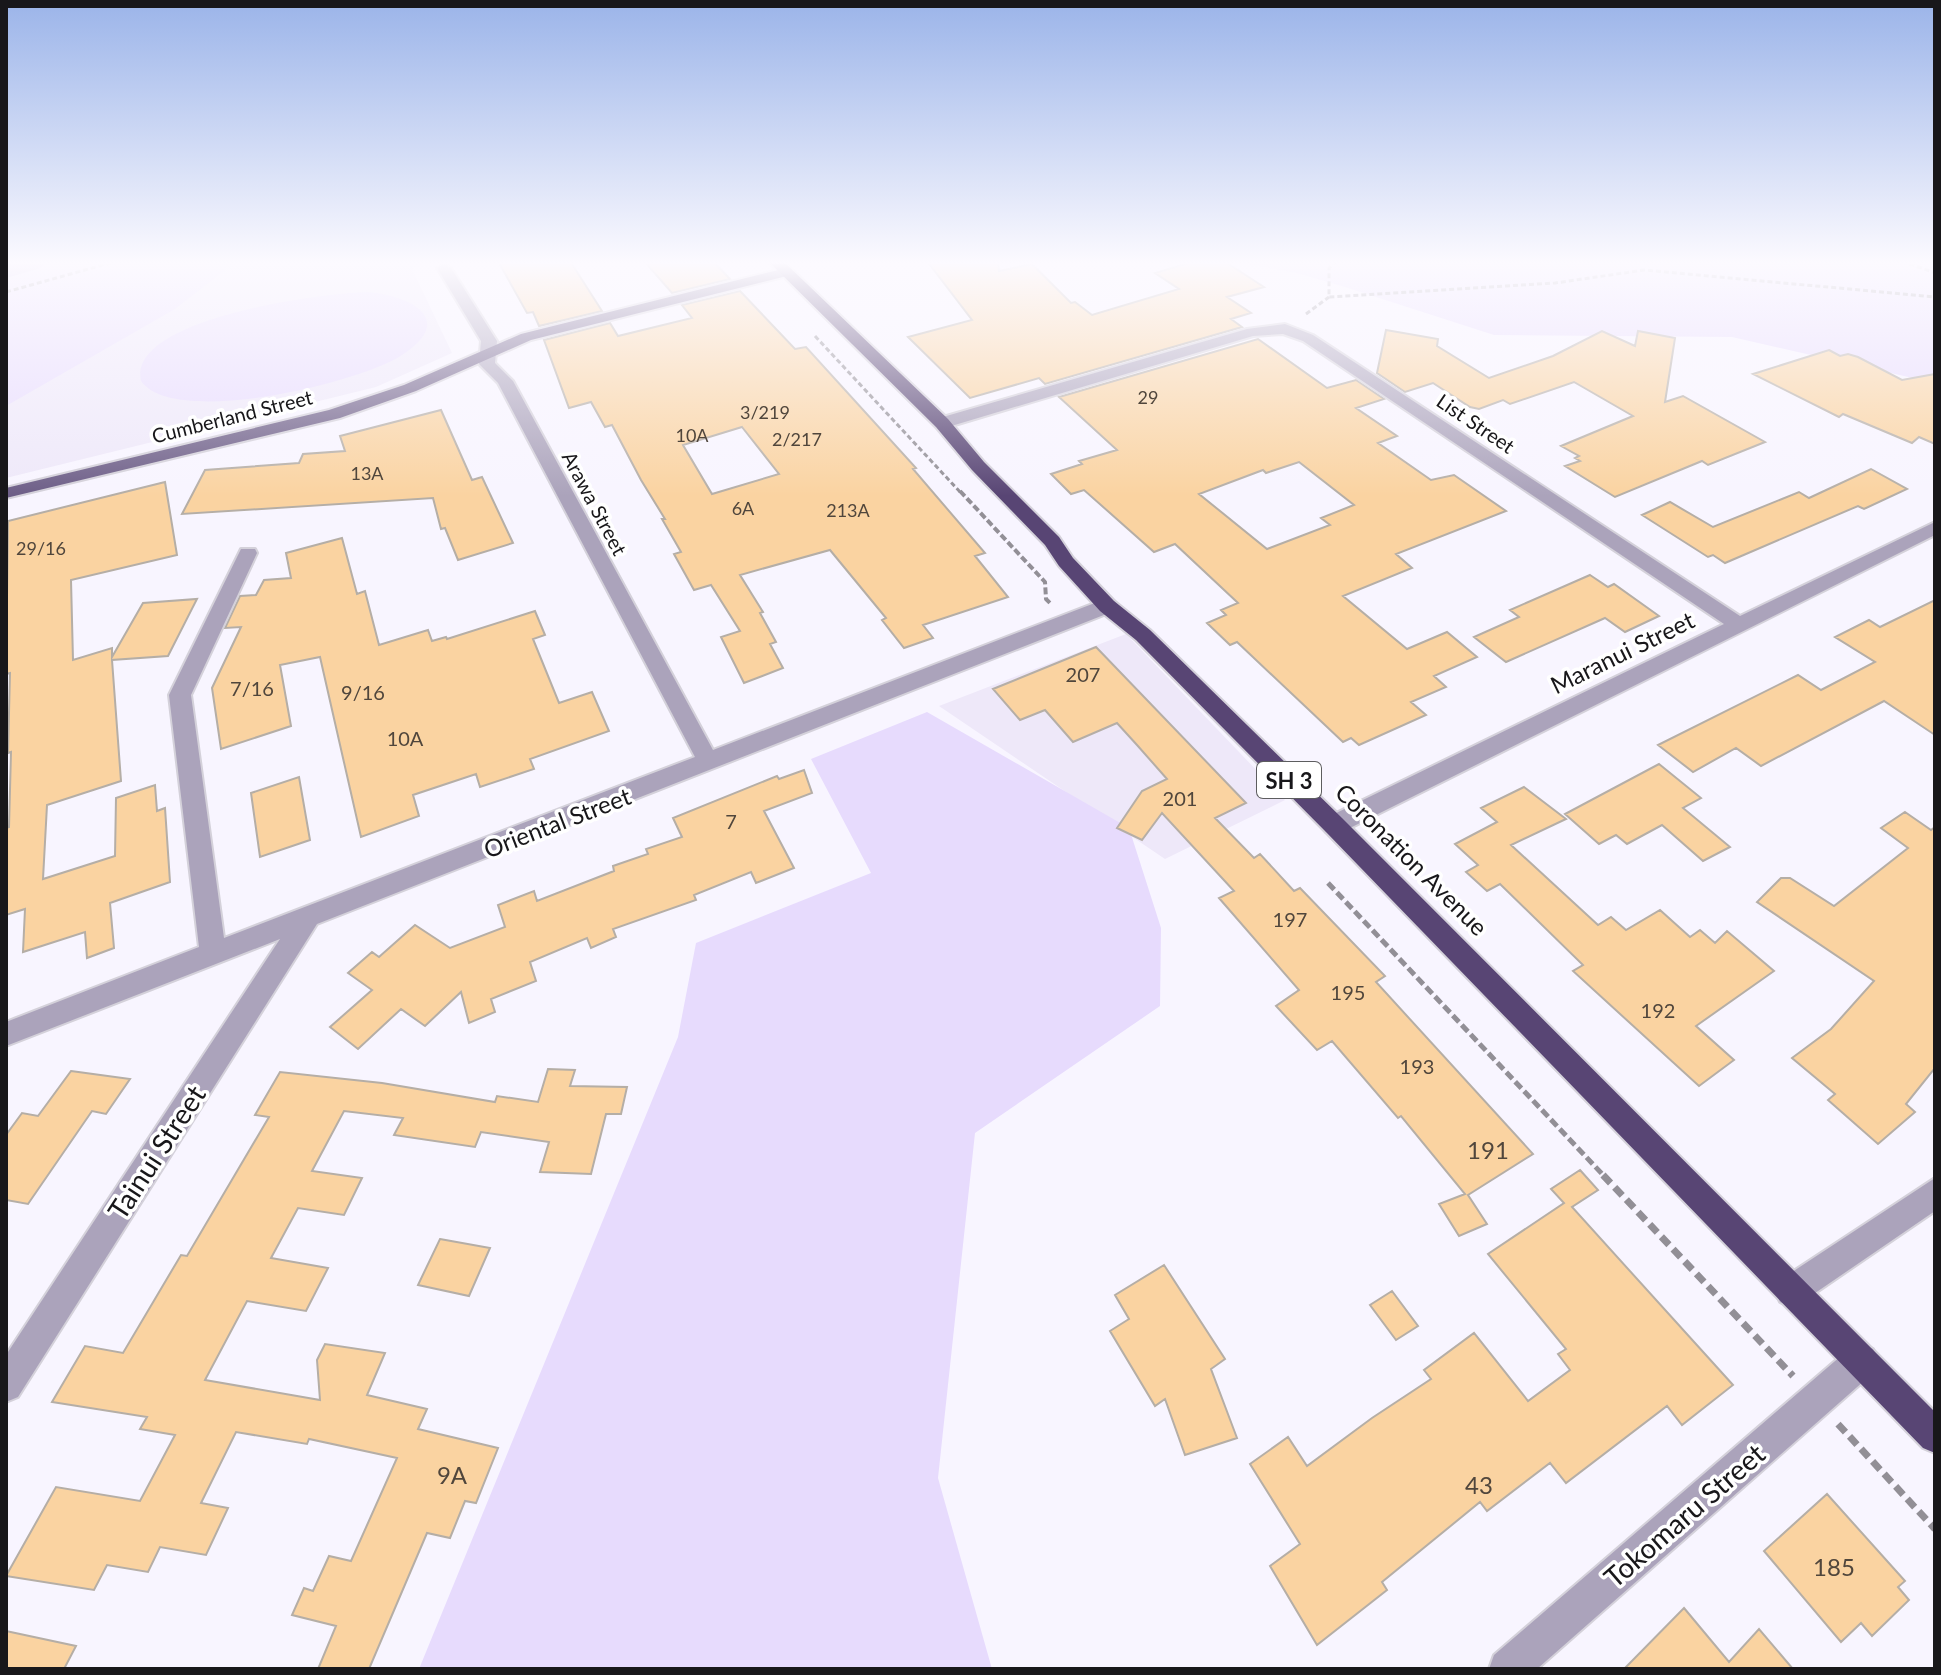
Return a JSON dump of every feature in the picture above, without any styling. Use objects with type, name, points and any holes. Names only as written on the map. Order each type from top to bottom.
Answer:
[{"type":"highway","name":"Coronation Avenue","points":[[857,339],[942,423],[978,466],[1052,541],[1066,562],[1107,606],[1143,635],[1334,825],[1935,1436]]},
{"type":"main road","name":"Cumberland Street","points":[[6,493],[334,414],[410,388],[526,339]]},
{"type":"street","name":"Arawa Street","points":[[488,339],[487,364],[505,381],[709,763]]},
{"type":"street","name":"List Street","points":[[942,423],[1228,339]]},
{"type":"street","name":"List Street","points":[[1310,339],[1738,624]]},
{"type":"street","name":"Maranui Street","points":[[1334,825],[1935,528]]},
{"type":"street","points":[[213,955],[180,695],[248,553]]},
{"type":"street","name":"Oriental Street","points":[[6,1034],[306,920],[1107,606]]},
{"type":"street","name":"Tainui Street","points":[[6,1385],[306,920]]},
{"type":"street","points":[[1791,1291],[1935,1193]]},
{"type":"street","name":"Tokomaru Street","points":[[1508,1669],[1861,1361]]},
{"type":"path","points":[[819,339],[1045,582],[1046,599],[1050,603]]},
{"type":"path","points":[[1328,883],[1779,1360]]},
{"type":"path","points":[[1854,1442],[1935,1529]]},
{"type":"shaded area","points":[[6,339],[122,339],[6,406]]},
{"type":"shaded area","points":[[84,339],[445,339],[452,353],[376,387],[6,478],[6,383]]},
{"type":"shaded area","points":[[420,339],[402,355],[348,377],[310,388],[227,401],[190,401],[160,395],[141,381],[145,359],[164,341]]},
{"type":"shaded area","points":[[1742,339],[1935,339],[1935,383]]},
{"type":"shaded area","points":[[1126,634],[1285,800],[1165,859],[939,706]]},
{"type":"shaded area","points":[[927,712],[1129,828],[1161,928],[1160,1006],[975,1133],[938,1478],[992,1669],[419,1669],[678,1037],[696,943],[871,873],[811,759]]},
{"type":"building","points":[[786,339],[795,349],[806,347],[916,468],[913,469],[985,553],[975,556],[1008,597],[923,625],[933,638],[904,648],[882,620],[886,618],[830,550],[740,575],[763,612],[760,613],[776,642],[770,644],[783,668],[744,683],[721,637],[740,631],[711,585],[694,590],[674,554],[681,552],[662,519],[665,519],[612,425],[605,427],[591,402],[569,408],[544,340]],"holes":[[[742,427],[779,474],[712,494],[683,445]]]},
{"type":"building","points":[[910,339],[1200,339],[1045,384],[1039,378],[970,398]]},
{"type":"building","points":[[1257,339],[1327,388],[1356,380],[1384,399],[1356,408],[1397,436],[1378,443],[1431,480],[1454,475],[1506,511],[1396,554],[1412,568],[1343,596],[1407,649],[1447,632],[1477,657],[1434,676],[1446,687],[1411,702],[1426,715],[1359,745],[1351,738],[1343,742],[1237,642],[1230,645],[1207,623],[1226,615],[1221,610],[1238,603],[1175,544],[1154,552],[1084,490],[1071,494],[1051,474],[1082,464],[1079,461],[1117,450],[1059,397]],"holes":[[[1299,462],[1354,505],[1321,518],[1330,525],[1267,549],[1199,494],[1263,470],[1266,473]]]},
{"type":"building","points":[[1384,339],[1438,339],[1437,346],[1489,378],[1553,356],[1586,339],[1620,339],[1635,346],[1636,339],[1675,339],[1665,402],[1683,396],[1765,442],[1708,465],[1702,461],[1615,497],[1565,466],[1580,461],[1575,458],[1579,456],[1561,446],[1633,416],[1574,382],[1510,404],[1503,400],[1479,409],[1470,407],[1433,383],[1405,392],[1377,373]]},
{"type":"building","points":[[1829,350],[1840,356],[1848,354],[1858,357],[1902,380],[1935,374],[1935,444],[1919,437],[1912,443],[1843,414],[1839,417],[1753,374]]},
{"type":"building","points":[[441,410],[472,480],[482,477],[513,543],[458,560],[445,528],[441,529],[433,498],[182,514],[205,470],[299,463],[303,454],[345,451],[340,436]]},
{"type":"building","points":[[1871,469],[1907,489],[1864,509],[1858,506],[1725,563],[1713,555],[1708,557],[1642,515],[1670,502],[1713,527],[1799,492],[1809,498]]},
{"type":"building","points":[[165,482],[177,555],[71,580],[73,660],[112,648],[112,657],[143,603],[197,599],[168,656],[112,660],[121,781],[47,805],[43,879],[115,856],[116,798],[155,785],[157,811],[165,808],[170,882],[110,903],[114,948],[87,958],[85,932],[23,952],[25,909],[6,915],[6,828],[9,827],[11,752],[8,753],[10,673],[6,674],[8,521]]},
{"type":"building","points":[[342,538],[357,594],[365,591],[379,645],[428,630],[432,641],[447,639],[535,611],[545,635],[533,639],[559,703],[592,692],[609,731],[530,759],[534,769],[480,787],[476,774],[413,795],[419,816],[361,837],[320,657],[280,665],[291,726],[221,749],[212,688],[241,627],[225,628],[240,596],[256,595],[264,580],[291,578],[286,553]]},
{"type":"building","points":[[1590,575],[1608,587],[1614,584],[1659,616],[1625,632],[1605,618],[1506,662],[1474,637],[1519,617],[1510,610]]},
{"type":"building","points":[[1935,600],[1935,735],[1884,701],[1761,766],[1736,748],[1693,772],[1658,745],[1798,675],[1821,690],[1875,662],[1835,637],[1869,620],[1880,627]]},
{"type":"building","points":[[1096,647],[1246,803],[1215,818],[1254,858],[1260,854],[1294,891],[1300,888],[1385,976],[1376,982],[1533,1154],[1468,1195],[1487,1224],[1459,1236],[1439,1204],[1465,1194],[1401,1116],[1398,1118],[1332,1041],[1317,1050],[1276,1006],[1299,990],[1219,898],[1234,891],[1162,813],[1142,840],[1117,828],[1142,791],[1167,779],[1117,723],[1073,742],[1045,710],[1020,720],[993,689]]},
{"type":"building","points":[[1659,764],[1701,798],[1683,808],[1730,847],[1703,861],[1662,825],[1627,844],[1616,835],[1599,844],[1565,814]]},
{"type":"building","points":[[804,770],[812,793],[764,811],[794,868],[756,883],[751,872],[694,895],[696,900],[613,929],[616,937],[591,948],[587,938],[530,962],[536,981],[491,999],[495,1012],[469,1023],[461,992],[425,1026],[401,1009],[358,1049],[330,1027],[372,990],[348,973],[372,952],[379,957],[415,925],[450,948],[505,927],[498,905],[534,891],[537,901],[614,871],[613,866],[648,854],[646,849],[682,837],[673,818],[777,776],[779,779]]},
{"type":"building","points":[[299,777],[310,840],[260,857],[251,793]]},
{"type":"building","points":[[1524,787],[1566,819],[1511,845],[1598,925],[1611,917],[1626,930],[1660,910],[1690,937],[1700,930],[1715,943],[1727,931],[1774,971],[1696,1026],[1734,1060],[1699,1086],[1573,971],[1583,965],[1500,884],[1487,891],[1466,872],[1478,865],[1455,844],[1497,822],[1481,808]]},
{"type":"building","points":[[1905,812],[1931,830],[1935,827],[1935,1068],[1906,1104],[1915,1112],[1878,1144],[1828,1100],[1835,1094],[1792,1058],[1831,1029],[1874,981],[1757,902],[1781,878],[1790,878],[1834,906],[1908,848],[1881,828]]},
{"type":"building","points":[[548,1069],[575,1070],[570,1086],[627,1087],[621,1114],[606,1114],[591,1174],[540,1172],[549,1142],[481,1132],[475,1147],[394,1135],[403,1118],[344,1111],[312,1171],[362,1178],[344,1215],[298,1208],[271,1258],[328,1268],[306,1311],[247,1301],[205,1380],[320,1400],[317,1360],[325,1344],[385,1353],[367,1395],[427,1409],[418,1429],[498,1448],[476,1503],[465,1501],[450,1538],[427,1533],[369,1669],[318,1669],[336,1626],[292,1615],[304,1588],[313,1591],[329,1556],[351,1561],[397,1458],[309,1439],[307,1444],[236,1432],[201,1503],[228,1508],[206,1555],[160,1547],[148,1572],[107,1565],[94,1590],[6,1576],[56,1487],[140,1501],[175,1435],[140,1429],[147,1417],[52,1402],[85,1346],[123,1353],[181,1255],[187,1256],[269,1117],[255,1115],[280,1072],[382,1083],[495,1102],[497,1096],[538,1102]]},
{"type":"building","points":[[71,1071],[130,1079],[106,1114],[92,1111],[28,1204],[6,1200],[6,1135],[22,1113],[38,1116]]},
{"type":"building","points":[[1580,1170],[1598,1190],[1572,1207],[1733,1385],[1682,1425],[1667,1406],[1566,1483],[1550,1463],[1487,1511],[1480,1502],[1382,1582],[1387,1590],[1317,1645],[1270,1566],[1300,1544],[1250,1464],[1288,1437],[1307,1466],[1431,1379],[1424,1370],[1474,1333],[1528,1401],[1570,1370],[1558,1354],[1566,1349],[1488,1254],[1564,1203],[1551,1189]]},
{"type":"building","points":[[440,1239],[490,1248],[469,1296],[418,1285]]},
{"type":"building","points":[[1164,1265],[1225,1359],[1211,1369],[1237,1438],[1185,1455],[1165,1399],[1155,1406],[1110,1331],[1129,1319],[1115,1295]]},
{"type":"building","points":[[1392,1291],[1418,1326],[1396,1340],[1370,1305]]},
{"type":"building","points":[[1827,1494],[1905,1581],[1898,1587],[1909,1600],[1872,1636],[1861,1623],[1841,1642],[1764,1551]]},
{"type":"building","points":[[1684,1608],[1729,1662],[1759,1629],[1793,1669],[1624,1669]]},
{"type":"building","points":[[6,1631],[76,1646],[64,1669],[6,1669]]}]
